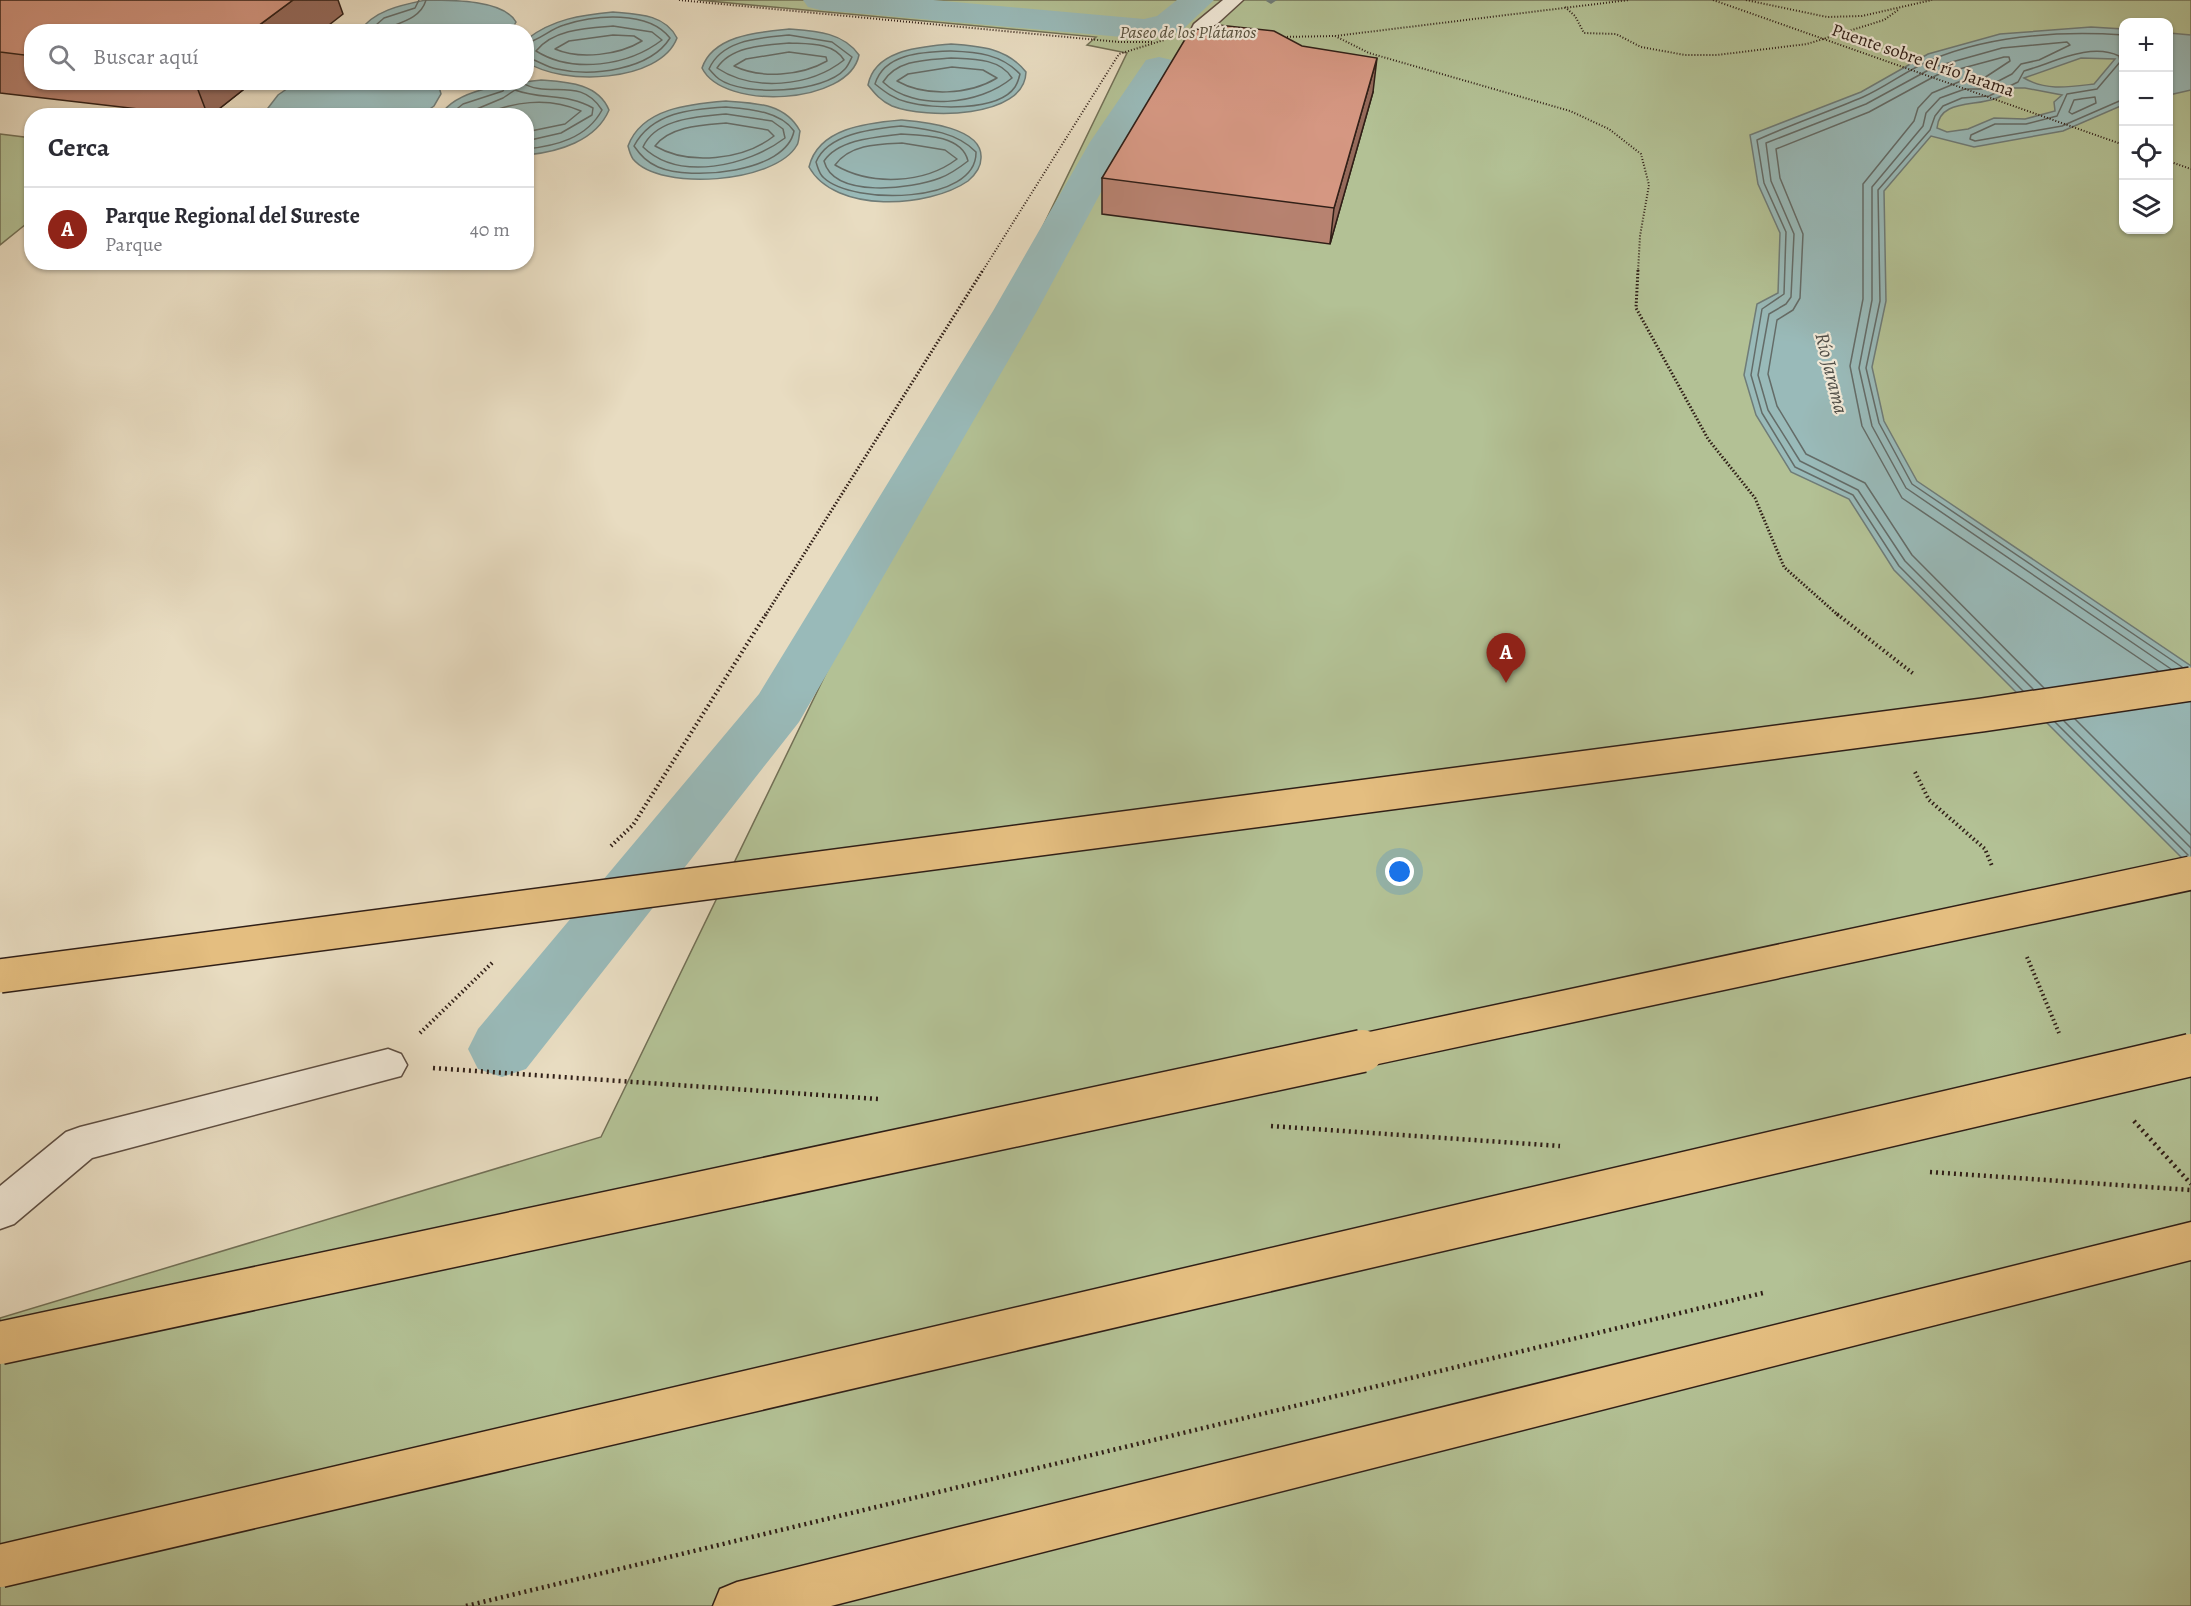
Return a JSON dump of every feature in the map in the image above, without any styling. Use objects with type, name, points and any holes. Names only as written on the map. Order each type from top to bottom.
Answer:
[{"type":"highway","points":[[0,976],[1983,716],[2191,684]]},
{"type":"highway","points":[[0,1343],[2191,873]]},
{"type":"highway","points":[[0,1566],[2191,1055]]},
{"type":"highway","points":[[736,1606],[2191,1241]]},
{"type":"street","points":[[1202,28],[1234,0]]},
{"type":"street","points":[[0,1211],[80,1144],[388,1065]]},
{"type":"path","points":[[680,0],[1119,42],[1165,42]]},
{"type":"path","points":[[1277,38],[1335,36],[1564,6],[1629,0]]},
{"type":"path","name":"Puente sobre el río Jarama","points":[[1713,0],[2119,143]]},
{"type":"path","points":[[1746,0],[1827,17],[1862,16],[1898,10],[1932,0]]},
{"type":"path","points":[[1564,6],[1575,16],[1584,33],[1616,34],[1641,47],[1685,55],[1707,55],[1807,44],[1884,20],[1898,10]]},
{"type":"path","points":[[607,850],[633,825],[1119,54],[1202,28]]},
{"type":"path","points":[[1335,36],[1369,53],[1390,60],[1570,111],[1609,129],[1641,154],[1649,185],[1640,236],[1636,308],[1708,439],[1755,498],[1784,567],[1840,617],[1915,674],[1912,685]]},
{"type":"path","points":[[2173,162],[2191,169]]},
{"type":"path","points":[[1913,769],[1929,800],[1985,849],[1994,871]]},
{"type":"path","points":[[2024,948],[2054,1026],[2061,1035]]},
{"type":"path","points":[[388,1065],[497,957]]},
{"type":"path","points":[[388,1065],[889,1100]]},
{"type":"path","points":[[2128,1115],[2191,1184]]},
{"type":"path","points":[[1259,1125],[1570,1147]]},
{"type":"path","points":[[1928,1172],[2191,1191]]},
{"type":"path","points":[[2168,1197],[2191,1191]]},
{"type":"path","points":[[466,1606],[1771,1291]]},
{"type":"green space","name":"Paseo de los Plátanos","points":[[698,0],[2191,0],[2191,1606],[0,1606],[0,1318],[601,1137],[1127,53],[1087,45],[1096,37]]},
{"type":"green space","points":[[0,134],[24,137],[24,226],[0,245]]},
{"type":"water","points":[[426,0],[463,1],[501,9],[516,22],[515,24],[366,24],[381,13],[398,6]]},
{"type":"water","points":[[613,12],[650,17],[665,24],[677,38],[667,53],[651,64],[631,72],[585,77],[562,75],[534,66],[534,34],[557,22]]},
{"type":"water","name":"Río Jarama","points":[[2091,27],[2119,29],[2119,107],[2063,131],[1974,147],[1931,136],[1884,191],[1886,301],[1872,367],[1884,421],[1917,481],[2191,666],[2191,867],[1894,570],[1849,499],[1791,472],[1756,415],[1744,375],[1757,304],[1778,293],[1780,233],[1758,184],[1750,135],[1861,92],[1928,54],[2000,34]],"holes":[[[2081,58],[2115,59],[2094,84],[2049,86],[2024,78]],[[2010,88],[2025,88],[2062,95],[2054,102],[2055,111],[2025,119],[1994,118],[1968,129],[1947,132],[1937,128],[1940,117],[1947,110],[1992,100]]]},
{"type":"water","points":[[789,29],[818,32],[837,37],[859,55],[850,72],[833,84],[810,92],[785,96],[758,96],[734,91],[714,82],[702,68],[716,48],[726,42],[751,34]]},
{"type":"water","points":[[2173,33],[2191,35],[2191,90],[2173,94]]},
{"type":"water","points":[[951,44],[982,47],[1002,53],[1019,64],[1026,72],[1021,87],[1009,99],[992,107],[971,112],[927,113],[892,106],[878,97],[868,85],[872,73],[890,57],[914,49]]},
{"type":"water","points":[[534,81],[571,83],[590,89],[604,101],[609,110],[603,121],[586,137],[563,148],[534,154],[534,108],[446,108],[459,99],[480,90],[534,90]]},
{"type":"water","points":[[285,90],[440,90],[441,94],[431,108],[268,108],[278,95]]},
{"type":"water","points":[[726,101],[758,104],[778,110],[794,122],[800,131],[797,145],[785,158],[766,168],[717,179],[667,176],[647,169],[633,159],[628,146],[644,123],[669,110]]},
{"type":"water","points":[[901,120],[950,128],[972,139],[979,148],[981,158],[975,173],[968,181],[930,197],[884,202],[839,193],[822,182],[809,167],[814,154],[833,136],[859,126]]},
{"type":"building","points":[[0,0],[293,0],[261,24],[24,24],[24,55],[0,52]]},
{"type":"building","points":[[1218,25],[1274,31],[1302,46],[1377,58],[1334,208],[1102,178],[1190,31]]},
{"type":"waterway","points":[[820,0],[1144,29],[1168,25],[1197,0]]},
{"type":"waterway","points":[[502,1049],[779,708],[1015,311],[1109,142],[1159,68]]},
{"type":"place","name":"Parque Regional del Sureste","points":[[1506,683]]}]
